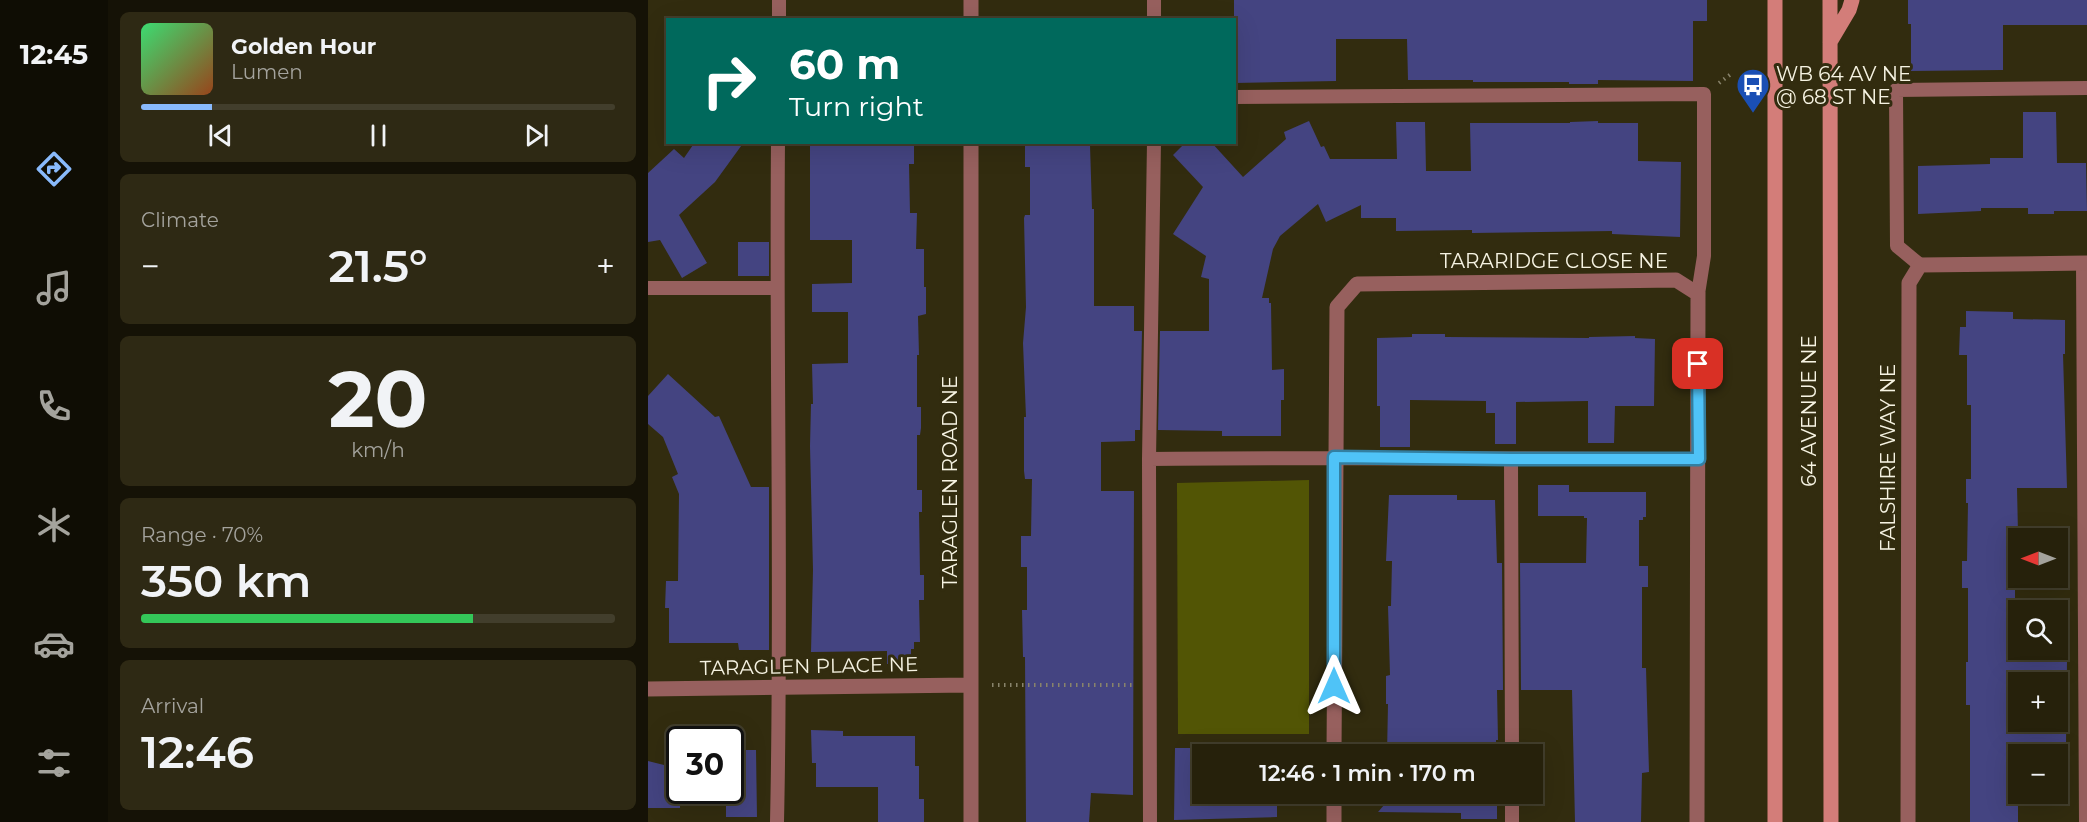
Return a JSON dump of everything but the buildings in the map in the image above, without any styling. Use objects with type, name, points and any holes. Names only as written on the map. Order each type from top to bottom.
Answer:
[{"type":"main road","name":"64 AVENUE NE","points":[[1774,0],[1775,822]]},
{"type":"main road","name":"64 AVENUE NE","points":[[1830,0],[1831,822]]},
{"type":"main road","points":[[1830,42],[1849,10],[1852,0]]},
{"type":"street","points":[[971,0],[971,18]]},
{"type":"street","name":"TARAGLEN ROAD NE","points":[[971,144],[971,822]]},
{"type":"street","points":[[1920,265],[2085,263]]},
{"type":"street","name":"FALSHIRE WAY NE","points":[[1908,822],[1909,283],[1920,265]]},
{"type":"street","name":"TARARIDGE CLOSE NE","points":[[1334,744],[1336,307],[1357,284],[1676,280],[1698,294]]},
{"type":"street","points":[[1697,822],[1698,294]]},
{"type":"street","name":"TARAGLEN PLACE NE","points":[[648,689],[970,685]]},
{"type":"street","points":[[1334,804],[1334,822]]},
{"type":"lane","points":[[779,0],[779,18]]},
{"type":"lane","points":[[1154,0],[1154,18]]},
{"type":"lane","points":[[1920,265],[1897,246],[1896,90],[2087,88]]},
{"type":"lane","points":[[1236,97],[1704,94],[1704,256],[1698,294]]},
{"type":"lane","points":[[777,822],[780,687],[778,144]]},
{"type":"lane","points":[[1150,822],[1149,459],[1154,144]]},
{"type":"lane","points":[[2085,263],[2086,822]]},
{"type":"lane","points":[[648,288],[777,288]]},
{"type":"lane","points":[[1149,459],[1334,457],[1699,459]]},
{"type":"lane","points":[[1511,459],[1512,744]]},
{"type":"lane","points":[[1512,804],[1512,822]]},
{"type":"path","points":[[970,685],[1150,684]]},
{"type":"shaded area","points":[[1309,480],[1309,734],[1178,734],[1177,483]]},
{"type":"place","name":"WB 64 AV NE @ 68 ST NE","points":[[1753,114]]},
{"type":"route","points":[[1334,686],[1334,457],[1699,459],[1698,364]]}]
